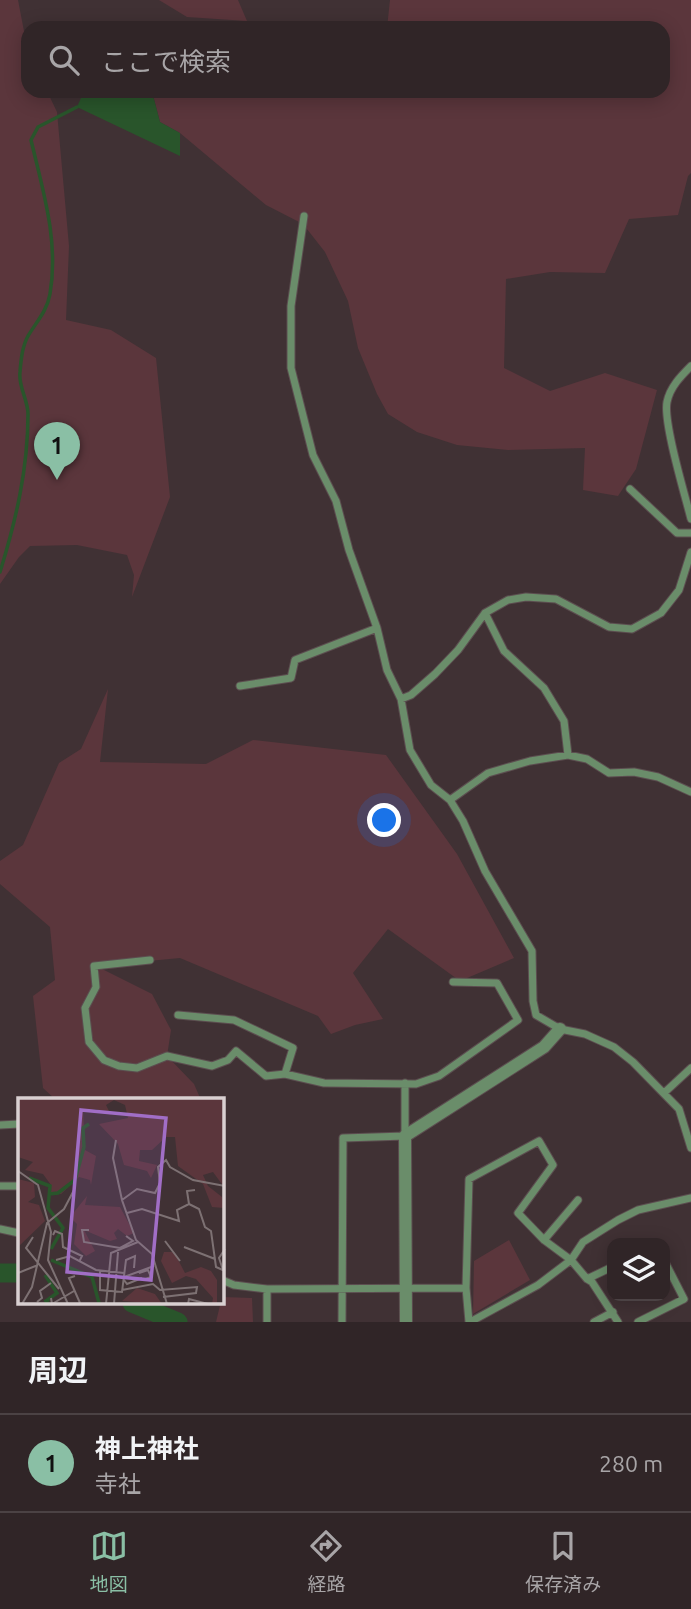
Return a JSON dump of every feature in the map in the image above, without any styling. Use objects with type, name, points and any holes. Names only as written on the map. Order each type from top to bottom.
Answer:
[{"type":"street","points":[[304,216],[291,306],[291,368],[313,455],[336,501],[349,550],[377,628],[387,670],[401,699],[410,750],[431,785],[450,800],[464,821],[485,871],[532,951],[533,1001],[536,1014],[560,1029],[585,1034],[614,1047],[633,1062],[679,1109],[691,1147]]},
{"type":"street","points":[[691,366],[678,378],[667,402],[670,429],[691,519]]},
{"type":"street","points":[[629,489],[677,533],[691,533]]},
{"type":"street","points":[[401,699],[411,695],[435,674],[458,650],[485,613],[508,600],[526,597],[556,599],[608,627],[632,629],[661,614],[679,590],[691,552]]},
{"type":"street","points":[[485,613],[504,651],[544,688],[564,721],[568,755]]},
{"type":"street","points":[[240,686],[291,678],[295,660],[377,628]]},
{"type":"street","points":[[450,800],[488,773],[530,761],[568,755],[587,759],[609,773],[634,772],[658,777],[691,792]]},
{"type":"street","points":[[150,960],[94,966],[96,987],[85,1008],[89,1042],[104,1060],[119,1066],[137,1068],[167,1056],[212,1066],[228,1060],[236,1051],[266,1076],[285,1074],[324,1083],[416,1084],[439,1076],[518,1020],[497,983],[453,982]]},
{"type":"street","points":[[178,1015],[234,1020],[293,1048],[285,1074]]},
{"type":"street","points":[[342,1322],[343,1138],[405,1136],[544,1047],[560,1029]]},
{"type":"street","points":[[664,1093],[691,1068]]},
{"type":"street","points":[[405,1083],[405,1322]]},
{"type":"street","points":[[0,1125],[18,1124]]},
{"type":"street","points":[[618,1322],[592,1282],[571,1260],[544,1240],[518,1213],[553,1165],[539,1141],[468,1179],[466,1288],[470,1322],[538,1285],[571,1260],[583,1242],[618,1220],[638,1210],[691,1198]]},
{"type":"street","points":[[0,1186],[18,1185]]},
{"type":"street","points":[[544,1240],[578,1200]]},
{"type":"street","points":[[0,1229],[18,1233]]},
{"type":"street","points":[[587,1279],[607,1269]]},
{"type":"street","points":[[638,1322],[684,1299],[670,1272]]},
{"type":"street","points":[[224,1281],[234,1285],[267,1289],[466,1288]]},
{"type":"street","points":[[267,1289],[267,1322]]},
{"type":"street","points":[[594,1322],[613,1312]]},
{"type":"shaded area","points":[[0,0],[18,0],[22,21],[21,98],[50,98],[57,112],[69,246],[66,320],[111,330],[156,358],[170,497],[132,597],[134,575],[127,555],[77,545],[30,546],[0,584]]},
{"type":"shaded area","points":[[159,0],[238,0],[247,21],[187,17]]},
{"type":"shaded area","points":[[390,0],[691,0],[691,173],[678,215],[629,219],[605,273],[550,272],[506,279],[504,368],[550,391],[605,373],[657,390],[636,469],[618,496],[583,490],[585,448],[508,450],[457,445],[417,432],[388,414],[358,348],[348,301],[325,252],[303,224],[266,205],[180,133],[160,122],[154,99],[670,98],[670,21],[388,21]]},
{"type":"shaded area","points":[[81,98],[153,98],[160,122],[180,133],[180,156],[77,107]]},
{"type":"shaded area","points":[[108,689],[100,762],[206,764],[253,740],[386,755],[457,854],[514,958],[460,981],[388,929],[353,973],[383,1019],[331,1034],[318,1016],[180,958],[96,966],[152,994],[171,1030],[167,1056],[194,1084],[200,1098],[54,1098],[43,1088],[33,996],[55,980],[50,927],[0,884],[0,861],[23,845],[59,763],[81,749]]},
{"type":"shaded area","points":[[509,1240],[530,1280],[473,1314],[474,1261]]},
{"type":"shaded area","points":[[224,1297],[252,1298],[253,1322],[216,1322],[220,1304],[224,1304]]},
{"type":"waterway","points":[[0,572],[16,514],[26,455],[28,414],[20,377],[22,354],[28,336],[47,306],[52,274],[51,235],[31,140],[38,127],[77,107]]},
{"type":"waterway","points":[[0,1273],[18,1273]]},
{"type":"waterway","points":[[134,1304],[178,1322]]},
{"type":"place","name":"神上神社","points":[[57,480]]}]
